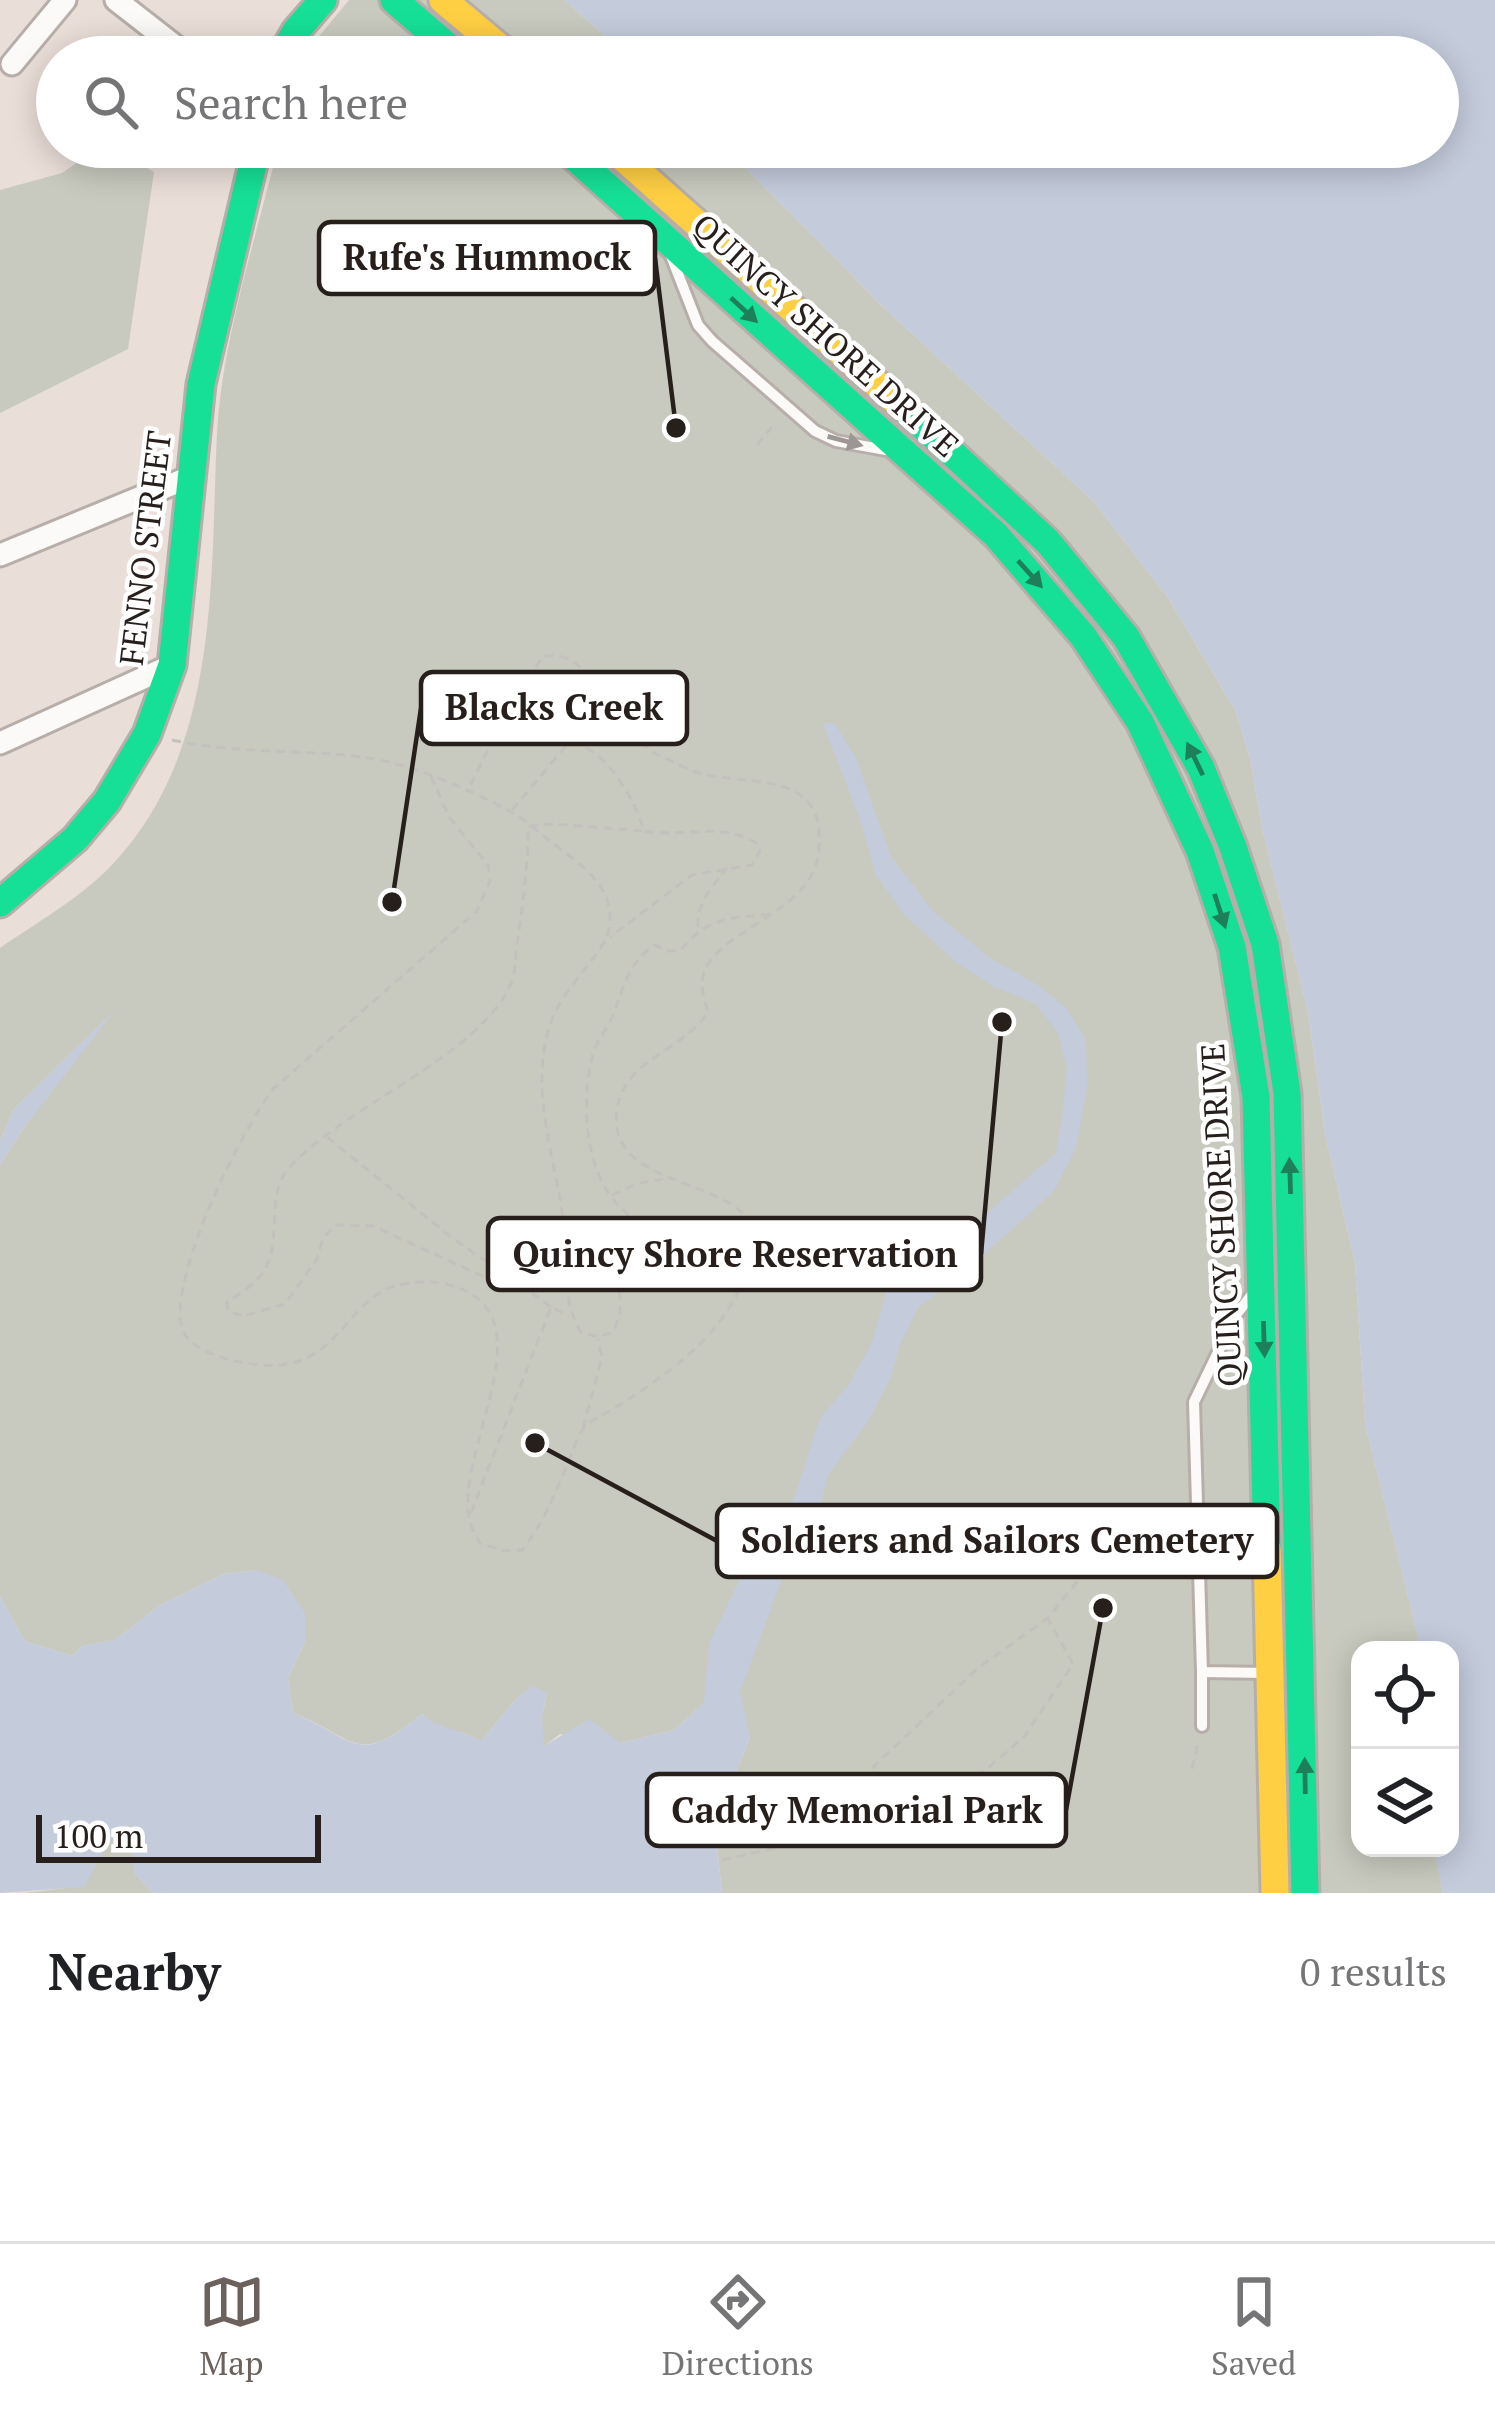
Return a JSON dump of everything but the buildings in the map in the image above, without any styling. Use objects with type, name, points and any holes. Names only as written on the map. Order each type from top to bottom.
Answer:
[{"type":"main road","points":[[293,36],[323,0]]},
{"type":"main road","points":[[394,0],[436,36]]},
{"type":"main road","points":[[443,0],[486,36]]},
{"type":"main road","name":"FENNO STREET","points":[[0,903],[75,839],[107,801],[147,734],[172,665],[201,384],[251,168]]},
{"type":"main road","name":"QUINCY SHORE DRIVE","points":[[586,168],[996,535],[1083,636],[1140,722],[1200,851],[1232,947],[1251,1051],[1262,1281],[1275,1893]]},
{"type":"main road","name":"QUINCY SHORE DRIVE","points":[[634,168],[1048,542],[1126,638],[1201,768],[1233,847],[1264,944],[1287,1093],[1305,1893]]},
{"type":"street","points":[[12,64],[65,0]]},
{"type":"street","points":[[116,0],[162,36]]},
{"type":"street","points":[[0,555],[190,477]]},
{"type":"street","points":[[0,742],[172,665]]},
{"type":"lane","points":[[663,237],[698,325],[712,341],[815,431],[905,454]]},
{"type":"lane","points":[[1202,1726],[1194,1402],[1236,1315],[1262,1281]]},
{"type":"lane","points":[[1202,1672],[1302,1673]]},
{"type":"path","points":[[758,445],[772,427]]},
{"type":"path","points":[[467,792],[506,713],[543,656],[568,657],[591,678],[621,723],[655,754],[700,773],[784,785],[806,798],[818,822],[819,856],[798,894],[708,962],[702,985],[708,1012],[695,1033],[650,1058],[625,1088],[617,1106],[616,1130],[634,1160],[739,1211],[752,1228],[753,1250],[742,1287],[709,1337],[582,1429]]},
{"type":"path","points":[[147,734],[195,745],[363,758],[431,776],[511,811],[603,886],[608,902],[606,940]]},
{"type":"path","points":[[511,811],[565,747],[575,743],[592,750],[607,765],[638,808],[644,830]]},
{"type":"path","points":[[431,776],[449,818],[488,865],[490,881],[477,911],[274,1088],[253,1114],[187,1262],[177,1308],[184,1336],[206,1353],[255,1366],[299,1361],[336,1340],[365,1303],[391,1287],[418,1281],[456,1286],[484,1305],[495,1326],[498,1362],[470,1468],[469,1521],[480,1543],[504,1552],[521,1550],[540,1527],[582,1429],[602,1357],[598,1337]]},
{"type":"path","points":[[528,826],[663,834],[730,832],[756,843],[760,851],[752,865],[692,875],[675,884],[606,940],[568,990],[544,1036],[542,1078],[565,1230],[572,1318],[580,1332],[598,1337],[613,1332],[623,1313],[618,1286],[565,1230]]},
{"type":"path","points":[[528,826],[528,875],[512,980],[488,1021],[357,1110],[285,1172],[268,1264],[227,1303],[228,1311],[243,1316],[285,1304],[335,1225],[373,1226],[502,1285],[532,1293]]},
{"type":"path","points":[[698,928],[703,898],[727,868]]},
{"type":"path","points":[[618,1286],[638,1231],[630,1212],[610,1196],[591,1145],[586,1110],[592,1052],[612,1017],[623,981],[641,953],[655,945],[680,951],[698,928],[733,916],[777,914]]},
{"type":"path","points":[[326,1136],[451,1237],[572,1318]]},
{"type":"path","points":[[610,1196],[638,1183],[671,1178]]},
{"type":"path","points":[[469,1521],[551,1306]]},
{"type":"path","points":[[722,1859],[776,1848],[851,1788],[979,1668],[1048,1618],[1081,1577]]},
{"type":"path","points":[[851,1788],[861,1812],[872,1818],[968,1785],[1024,1737],[1072,1664],[1048,1618]]},
{"type":"path","points":[[1192,1769],[1202,1726]]},
{"type":"shaded area","points":[[349,0],[564,0],[605,36],[319,36]]},
{"type":"shaded area","points":[[69,168],[147,168],[154,172],[128,349],[0,413],[0,190]]},
{"type":"shaded area","points":[[273,168],[746,168],[880,304],[1094,502],[1169,599],[1235,710],[1250,758],[1262,828],[1308,1012],[1325,1134],[1355,1263],[1365,1423],[1419,1641],[1351,1641],[1351,1857],[1436,1857],[1443,1893],[722,1893],[715,1827],[750,1737],[704,1703],[674,1730],[621,1743],[560,1734],[543,1747],[547,1694],[517,1698],[481,1741],[422,1714],[383,1740],[357,1744],[293,1713],[288,1679],[305,1641],[256,1570],[224,1574],[160,1605],[115,1640],[82,1646],[72,1656],[25,1641],[0,1597],[0,1165],[107,1018],[13,1110],[0,1141],[0,948],[72,900],[110,867],[146,821],[173,771],[191,718],[202,662],[226,362]]},
{"type":"shaded area","points":[[130,1823],[135,1874],[153,1893],[24,1893],[84,1886],[107,1844]]},
{"type":"water","points":[[564,0],[1495,0],[1495,1893],[1443,1893],[1436,1857],[1459,1857],[1459,1641],[1419,1641],[1365,1423],[1355,1263],[1325,1134],[1308,1012],[1235,710],[1169,599],[1094,502],[880,304],[746,168],[1459,168],[1459,36],[605,36]]},
{"type":"water","points":[[834,722],[856,758],[891,857],[934,912],[990,958],[1038,985],[1067,1009],[1086,1040],[1087,1087],[1076,1148],[1054,1191],[957,1279],[918,1307],[869,1420],[828,1475],[817,1518],[793,1549],[740,1692],[750,1737],[715,1827],[722,1893],[153,1893],[135,1874],[129,1824],[107,1844],[84,1887],[0,1893],[0,1597],[25,1641],[72,1656],[82,1646],[115,1640],[160,1605],[224,1574],[256,1570],[283,1580],[305,1613],[305,1641],[288,1679],[293,1713],[357,1744],[383,1740],[422,1714],[481,1741],[532,1686],[547,1693],[542,1717],[544,1746],[589,1719],[621,1743],[674,1730],[704,1703],[709,1643],[764,1529],[791,1507],[820,1418],[848,1386],[872,1343],[887,1289],[960,1237],[1056,1153],[1063,1109],[1067,1068],[1058,1033],[1036,1004],[991,985],[953,960],[901,911],[875,873],[823,724]]},
{"type":"water","points":[[116,1009],[0,1165],[0,1141],[13,1110]]},
{"type":"traffic: fast","points":[[293,36],[323,0]]},
{"type":"traffic: fast","points":[[394,0],[436,36]]},
{"type":"traffic: fast","points":[[0,903],[75,839],[107,801],[147,734],[172,665],[201,384],[252,168]]},
{"type":"traffic: fast","points":[[586,168],[996,535],[1083,636],[1140,722],[1200,851],[1232,947],[1256,1097],[1267,1549]]},
{"type":"traffic: fast","points":[[896,401],[1048,542],[1126,637],[1201,768],[1265,944],[1287,1093],[1305,1893]]},
{"type":"traffic: slow","points":[[443,0],[486,36]]},
{"type":"traffic: slow","points":[[635,168],[896,401]]},
{"type":"traffic: slow","points":[[1267,1549],[1275,1893]]},
{"type":"place","name":"Rufe's Hummock","points":[[676,428]]},
{"type":"place","name":"Blacks Creek","points":[[392,902]]},
{"type":"place","name":"Quincy Shore Reservation","points":[[1002,1022]]},
{"type":"place","name":"Soldiers and Sailors Cemetery","points":[[535,1443]]},
{"type":"place","name":"Caddy Memorial Park","points":[[1103,1608]]}]
